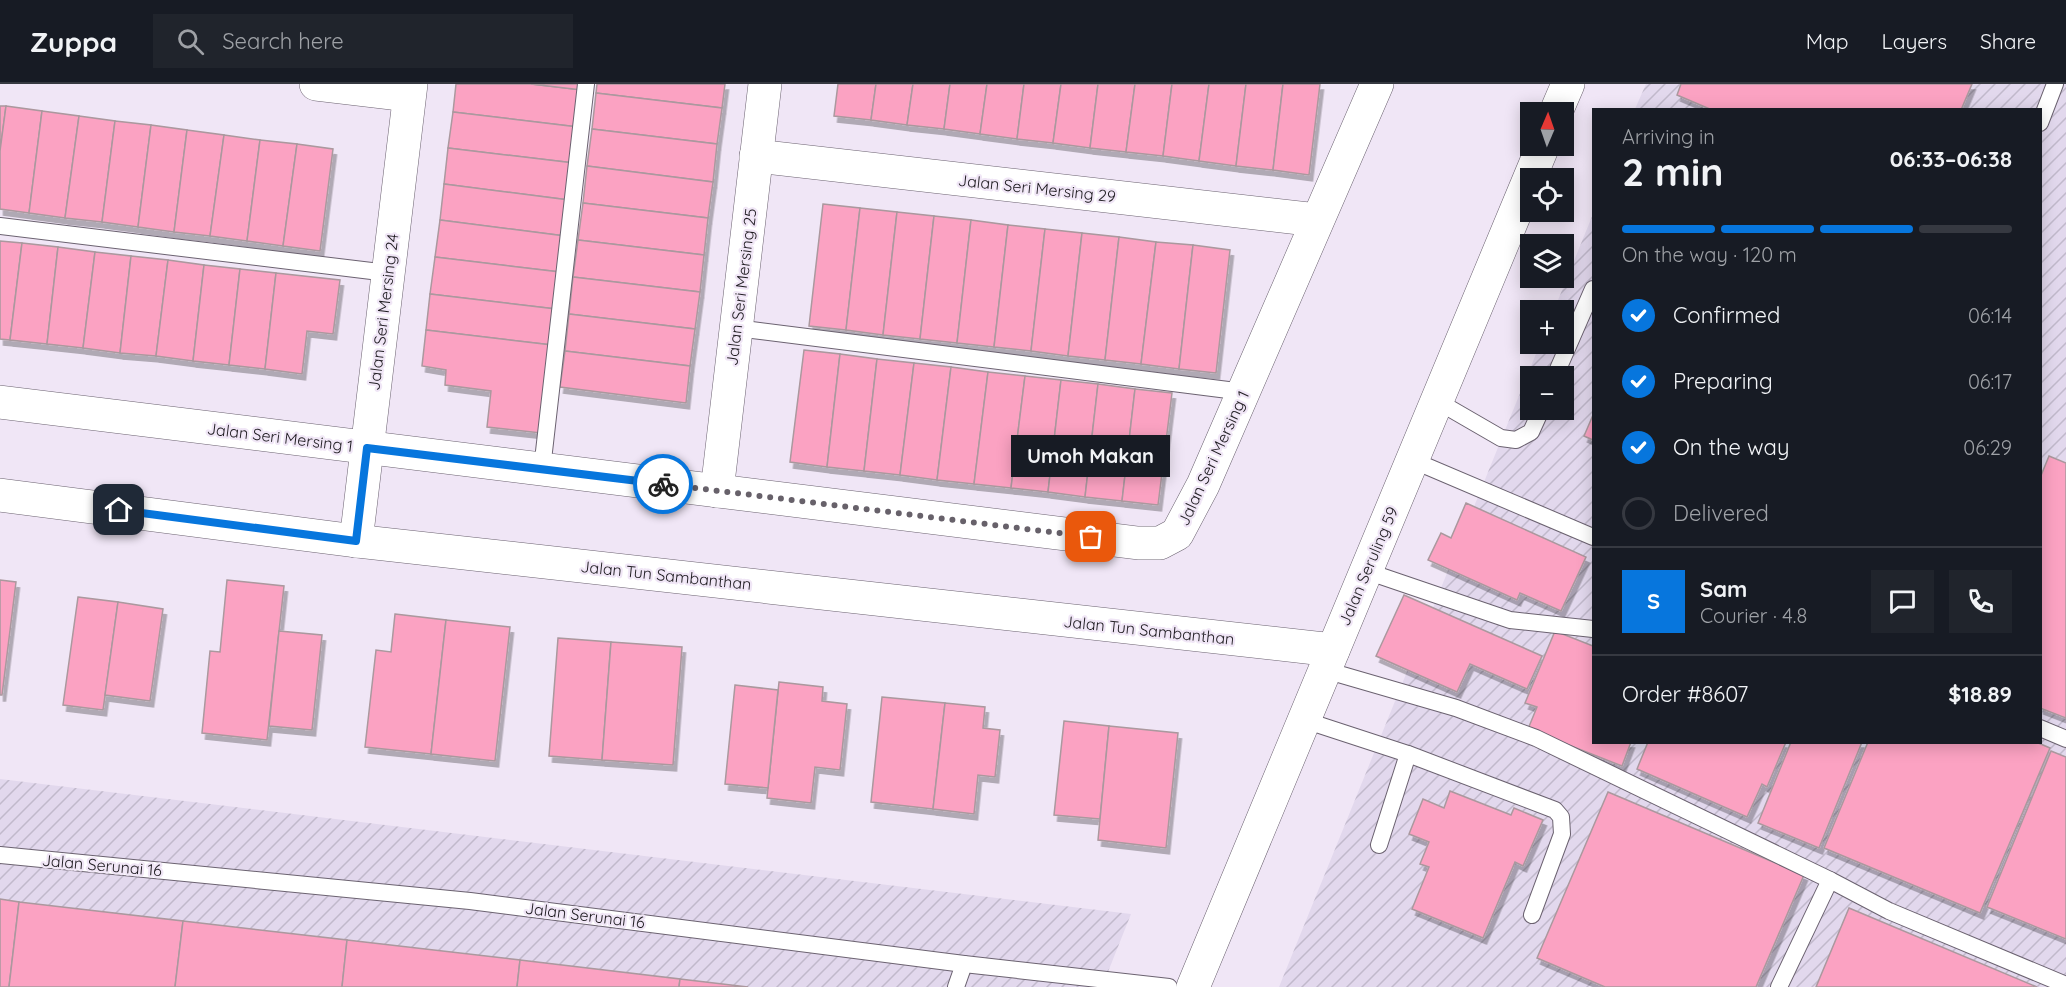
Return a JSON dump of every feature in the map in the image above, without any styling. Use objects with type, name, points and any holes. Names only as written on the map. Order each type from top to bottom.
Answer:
[{"type":"street","points":[[316,84],[410,90]]},
{"type":"street","name":"Jalan Seri Mersing 25","points":[[717,491],[765,84]]},
{"type":"street","name":"Jalan Seri Mersing 1","points":[[0,402],[364,474],[542,469],[1138,543],[1160,543],[1177,534],[1203,485],[1377,84]]},
{"type":"street","points":[[1560,102],[1568,84]]},
{"type":"street","name":"Jalan Seri Mersing 24","points":[[356,541],[410,90]]},
{"type":"street","name":"Jalan Seri Mersing 29","points":[[756,156],[1317,220]]},
{"type":"street","name":"Jalan Seruling 59","points":[[1193,987],[1538,156]]},
{"type":"street","name":"Jalan Tun Sambanthan","points":[[0,495],[1329,660]]},
{"type":"lane","points":[[542,469],[586,84]]},
{"type":"lane","points":[[2042,118],[2055,84]]},
{"type":"lane","points":[[0,226],[388,273]]},
{"type":"lane","points":[[1559,366],[1592,291]]},
{"type":"lane","points":[[736,328],[1244,392]]},
{"type":"lane","points":[[1437,401],[1501,438],[1516,440],[1531,432],[1536,420]]},
{"type":"lane","points":[[1412,460],[1592,537]]},
{"type":"lane","points":[[1366,571],[1510,620],[1592,629]]},
{"type":"lane","points":[[1329,660],[1536,738],[1830,880],[1889,911],[2066,985]]},
{"type":"lane","points":[[1304,720],[1408,754],[1555,810],[1561,817],[1562,834],[1532,915]]},
{"type":"lane","points":[[2042,729],[2066,739]]},
{"type":"lane","points":[[1379,845],[1408,754]]},
{"type":"lane","name":"Jalan Serunai 16","points":[[0,855],[470,900],[964,964],[1169,987]]},
{"type":"lane","points":[[1779,987],[1830,880]]},
{"type":"lane","points":[[956,987],[964,964]]},
{"type":"shaded area","points":[[1646,84],[2066,84],[2066,987],[1279,987],[1520,393],[1520,420],[1574,420],[1574,366],[1531,366],[1536,354],[1574,354],[1574,300],[1558,300],[1563,288],[1574,288],[1574,261],[1592,216],[1592,744],[2042,744],[2042,108],[1635,108]]},
{"type":"shaded area","points":[[0,779],[1131,914],[1102,987],[0,987]]},
{"type":"building","points":[[456,84],[531,84],[582,90],[578,127],[453,112]]},
{"type":"building","points":[[531,84],[583,84],[582,90]]},
{"type":"building","points":[[597,84],[725,84],[722,108],[596,93]]},
{"type":"building","points":[[838,84],[876,84],[871,120],[834,116]]},
{"type":"building","points":[[876,84],[913,84],[907,125],[871,120]]},
{"type":"building","points":[[913,84],[950,84],[944,129],[907,125]]},
{"type":"building","points":[[950,84],[987,84],[980,134],[944,129]]},
{"type":"building","points":[[987,84],[1024,84],[1017,139],[980,134]]},
{"type":"building","points":[[1024,84],[1061,84],[1053,143],[1017,139]]},
{"type":"building","points":[[1061,84],[1098,84],[1090,148],[1053,143]]},
{"type":"building","points":[[1098,84],[1135,84],[1126,152],[1090,148]]},
{"type":"building","points":[[1135,84],[1172,84],[1163,156],[1126,152]]},
{"type":"building","points":[[1172,84],[1209,84],[1199,161],[1163,156]]},
{"type":"building","points":[[1209,84],[1246,84],[1236,166],[1199,161]]},
{"type":"building","points":[[1246,84],[1283,84],[1273,170],[1236,166]]},
{"type":"building","points":[[1283,84],[1320,84],[1309,175],[1273,170]]},
{"type":"building","points":[[1681,84],[1972,84],[1962,108],[1707,108],[1677,95]]},
{"type":"building","points":[[596,93],[722,108],[717,144],[592,129]]},
{"type":"building","points":[[0,106],[6,106],[0,151]]},
{"type":"building","points":[[6,106],[42,111],[29,213],[0,209],[0,151]]},
{"type":"building","points":[[42,111],[79,116],[65,218],[29,213]]},
{"type":"building","points":[[453,112],[578,127],[574,163],[448,148]]},
{"type":"building","points":[[79,116],[115,121],[102,222],[65,218]]},
{"type":"building","points":[[115,121],[151,125],[138,227],[102,222]]},
{"type":"building","points":[[151,125],[187,130],[174,232],[138,227]]},
{"type":"building","points":[[592,129],[717,144],[713,182],[587,166]]},
{"type":"building","points":[[187,130],[224,135],[210,236],[174,232]]},
{"type":"building","points":[[224,135],[260,140],[247,241],[210,236]]},
{"type":"building","points":[[260,140],[297,144],[283,246],[247,241]]},
{"type":"building","points":[[297,144],[333,149],[320,251],[283,246]]},
{"type":"building","points":[[448,148],[574,163],[569,200],[444,184]]},
{"type":"building","points":[[587,166],[713,182],[708,218],[583,203]]},
{"type":"building","points":[[444,184],[569,200],[565,236],[440,220]]},
{"type":"building","points":[[583,203],[708,218],[704,255],[578,240]]},
{"type":"building","points":[[823,204],[860,208],[846,330],[809,326]]},
{"type":"building","points":[[860,208],[897,212],[883,335],[846,330]]},
{"type":"building","points":[[897,212],[934,216],[920,339],[883,335]]},
{"type":"building","points":[[934,216],[971,220],[957,343],[920,339]]},
{"type":"building","points":[[440,220],[565,236],[560,272],[435,257]]},
{"type":"building","points":[[971,220],[1008,225],[994,347],[957,343]]},
{"type":"building","points":[[1008,225],[1045,229],[1031,351],[994,347]]},
{"type":"building","points":[[1045,229],[1082,233],[1068,356],[1031,351]]},
{"type":"building","points":[[1082,233],[1119,237],[1105,360],[1068,356]]},
{"type":"building","points":[[1119,237],[1156,242],[1141,364],[1105,360]]},
{"type":"building","points":[[578,240],[704,255],[700,292],[573,277]]},
{"type":"building","points":[[0,241],[22,243],[10,340],[0,339]]},
{"type":"building","points":[[1156,242],[1193,245],[1179,369],[1141,364]]},
{"type":"building","points":[[22,243],[58,247],[47,344],[10,340]]},
{"type":"building","points":[[1193,245],[1230,250],[1216,373],[1179,369]]},
{"type":"building","points":[[58,247],[95,252],[83,348],[47,344]]},
{"type":"building","points":[[95,252],[131,256],[120,353],[83,348]]},
{"type":"building","points":[[131,256],[168,260],[156,356],[120,353]]},
{"type":"building","points":[[435,257],[560,272],[556,309],[430,294]]},
{"type":"building","points":[[168,260],[204,265],[193,361],[156,356]]},
{"type":"building","points":[[204,265],[240,269],[229,365],[193,361]]},
{"type":"building","points":[[240,269],[276,273],[265,369],[229,365]]},
{"type":"building","points":[[276,273],[340,280],[333,334],[307,331],[302,374],[265,369]]},
{"type":"building","points":[[573,277],[700,292],[695,329],[569,314]]},
{"type":"building","points":[[430,294],[556,309],[552,345],[426,330]]},
{"type":"building","points":[[569,314],[695,329],[690,366],[565,351]]},
{"type":"building","points":[[426,330],[552,345],[541,433],[487,427],[491,391],[445,385],[446,370],[422,366]]},
{"type":"building","points":[[804,350],[840,354],[827,467],[790,462]]},
{"type":"building","points":[[565,351],[690,366],[686,403],[560,387]]},
{"type":"building","points":[[840,354],[877,359],[864,471],[827,467]]},
{"type":"building","points":[[877,359],[914,363],[900,475],[864,471]]},
{"type":"building","points":[[914,363],[951,367],[937,480],[900,475]]},
{"type":"building","points":[[951,367],[988,372],[974,484],[937,480]]},
{"type":"building","points":[[988,372],[1025,376],[1011,488],[974,484]]},
{"type":"building","points":[[1025,376],[1061,380],[1048,492],[1011,488]]},
{"type":"building","points":[[1061,380],[1098,384],[1085,497],[1048,492]]},
{"type":"building","points":[[1098,384],[1135,389],[1122,501],[1085,497]]},
{"type":"building","points":[[1135,389],[1172,393],[1158,505],[1122,501]]},
{"type":"building","points":[[1592,417],[1592,440],[1584,436]]},
{"type":"building","points":[[2049,456],[2066,463],[2066,718],[2042,709],[2042,473]]},
{"type":"building","points":[[1466,503],[1586,557],[1561,611],[1520,593],[1517,600],[1428,560],[1441,533],[1451,538]]},
{"type":"building","points":[[0,580],[16,582],[2,695],[0,695]]},
{"type":"building","points":[[227,580],[284,586],[267,740],[202,733],[210,651],[220,652]]},
{"type":"building","points":[[1404,595],[1542,656],[1527,689],[1470,664],[1457,692],[1376,656]]},
{"type":"building","points":[[78,597],[118,602],[103,710],[63,705]]},
{"type":"building","points":[[118,602],[163,609],[150,701],[105,695]]},
{"type":"building","points":[[395,614],[446,620],[431,754],[365,747],[376,650],[391,652]]},
{"type":"building","points":[[446,620],[510,627],[495,761],[431,754]]},
{"type":"building","points":[[279,631],[322,635],[312,730],[269,726]]},
{"type":"building","points":[[1555,631],[1592,646],[1592,744],[1630,744],[1622,766],[1528,729],[1537,707],[1525,703]]},
{"type":"building","points":[[558,638],[611,642],[602,760],[549,756]]},
{"type":"building","points":[[611,642],[682,647],[673,765],[602,760]]},
{"type":"building","points":[[779,682],[823,687],[822,701],[847,704],[840,770],[815,767],[811,803],[767,798]]},
{"type":"building","points":[[735,685],[778,690],[768,788],[725,784]]},
{"type":"building","points":[[882,697],[945,703],[933,809],[871,802]]},
{"type":"building","points":[[945,703],[985,707],[983,728],[1000,730],[995,777],[978,775],[974,814],[933,809]]},
{"type":"building","points":[[1064,721],[1109,726],[1100,819],[1054,815]]},
{"type":"building","points":[[1109,726],[1178,733],[1166,848],[1098,840]]},
{"type":"building","points":[[1647,744],[1785,744],[1767,787],[1762,784],[1747,817],[1637,769]]},
{"type":"building","points":[[1790,744],[1861,744],[1819,848],[1758,823]]},
{"type":"building","points":[[1867,744],[2041,744],[2050,748],[1980,913],[1824,848]]},
{"type":"building","points":[[2051,751],[2066,757],[2066,939],[1987,907]]},
{"type":"building","points":[[1450,791],[1511,815],[1514,808],[1543,820],[1523,866],[1515,862],[1483,938],[1412,909],[1429,867],[1420,864],[1429,842],[1409,834],[1423,799],[1444,808]]},
{"type":"building","points":[[1608,792],[1804,875],[1756,987],[1605,987],[1537,958]]},
{"type":"building","points":[[0,899],[19,902],[9,987],[0,987]]},
{"type":"building","points":[[19,902],[183,921],[175,987],[9,987]]},
{"type":"building","points":[[1849,908],[2037,987],[1816,987]]},
{"type":"building","points":[[183,921],[347,940],[342,987],[175,987]]},
{"type":"building","points":[[347,940],[520,960],[517,987],[342,987]]},
{"type":"building","points":[[520,960],[680,979],[679,987],[517,987]]},
{"type":"building","points":[[680,979],[748,987],[679,987]]},
{"type":"way so far","points":[[663,484],[1091,537]]},
{"type":"place","name":"Umoh Makan","points":[[1091,537]]},
{"type":"route","points":[[119,510],[356,541],[367,448],[663,484]]}]
